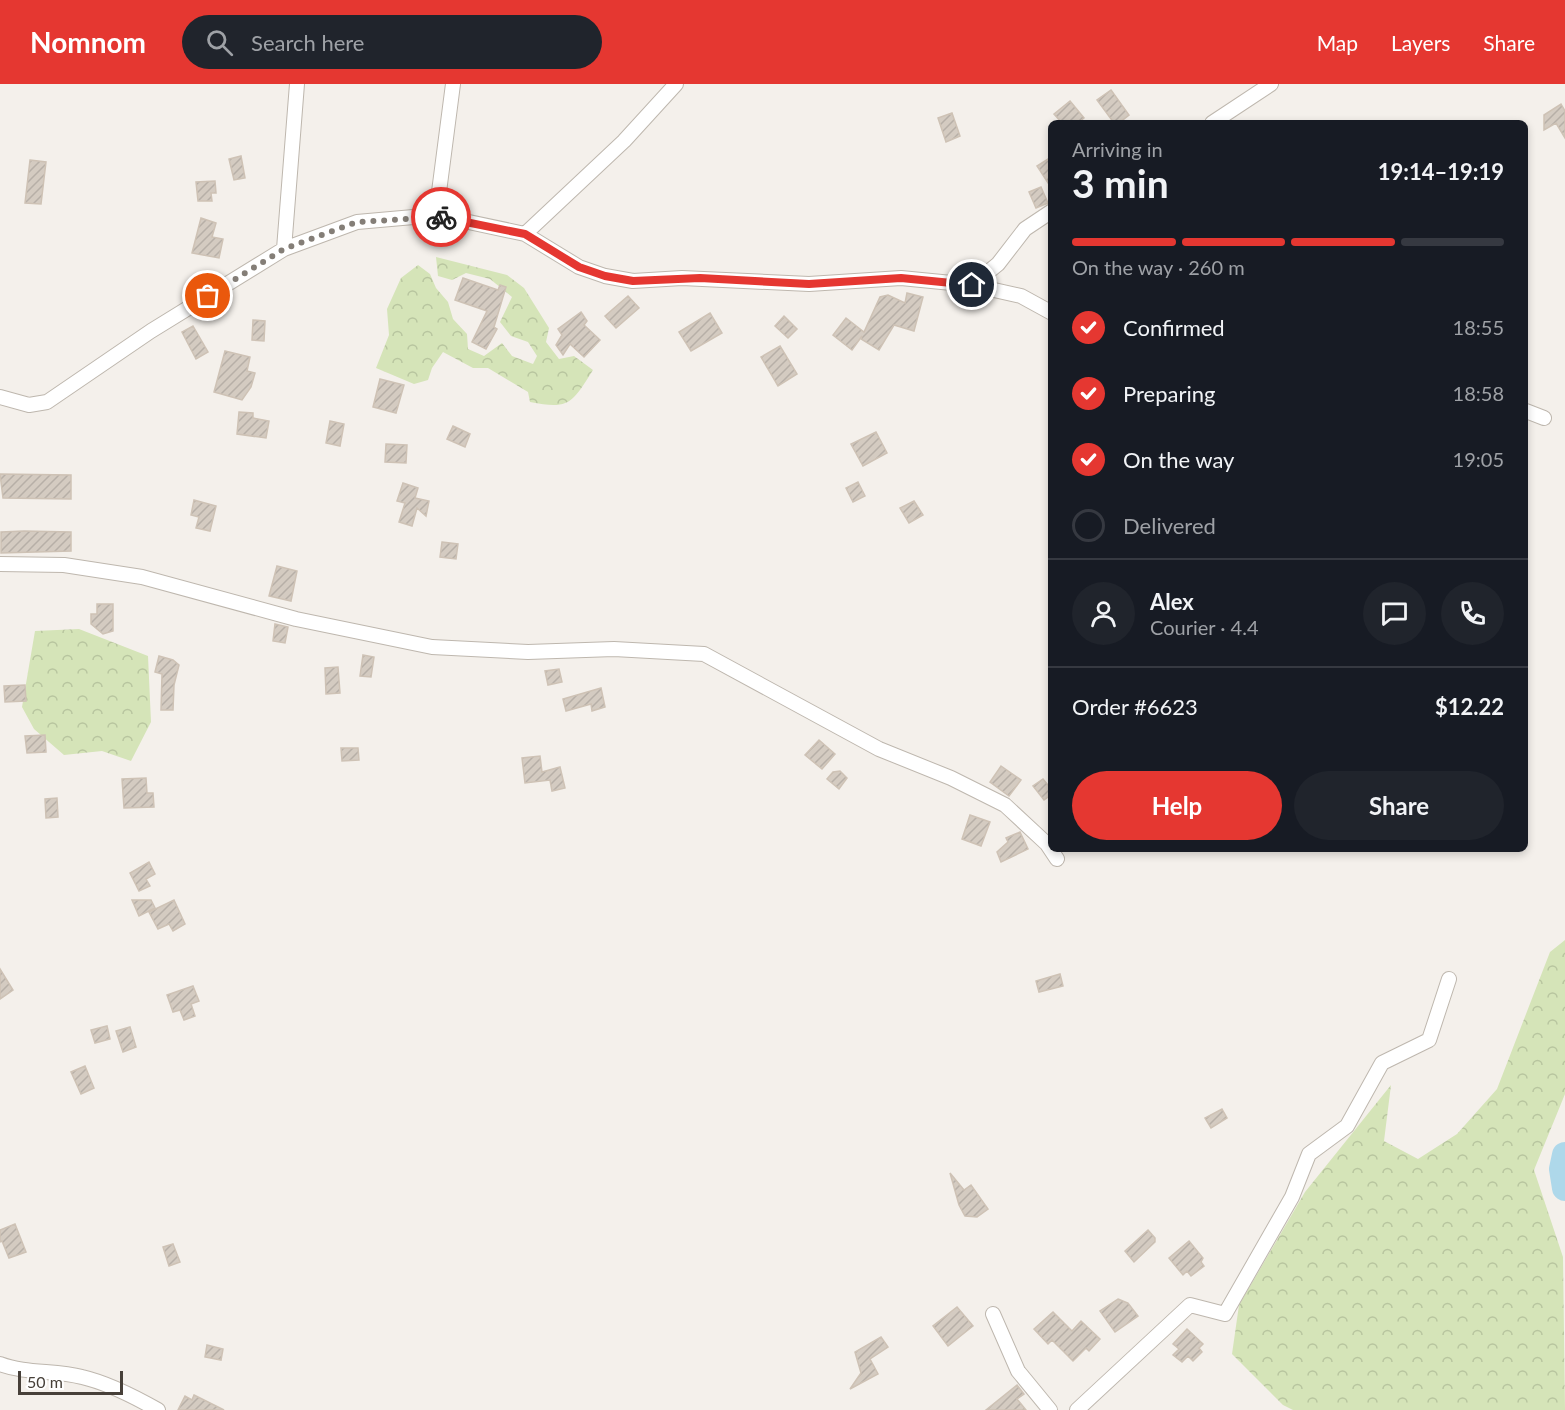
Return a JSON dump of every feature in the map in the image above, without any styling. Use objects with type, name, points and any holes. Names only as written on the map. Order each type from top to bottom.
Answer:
[{"type":"street","points":[[284,249],[297,84]]},
{"type":"street","points":[[436,215],[453,84]]},
{"type":"street","points":[[525,234],[624,141],[676,84]]},
{"type":"street","points":[[1216,120],[1270,84]]},
{"type":"street","points":[[972,285],[998,264],[1024,229],[1048,214]]},
{"type":"street","points":[[0,397],[29,405],[47,402],[151,331],[284,249],[357,222],[436,215],[525,234],[579,267],[605,276],[633,281],[693,278],[809,284],[901,278],[972,285],[1021,296],[1048,311]]},
{"type":"street","points":[[1528,412],[1544,418]]},
{"type":"street","points":[[0,564],[64,565],[142,577],[296,619],[432,647],[528,652],[614,649],[704,654],[728,664],[818,718],[879,750],[951,778],[1005,805],[1048,846]]},
{"type":"street","points":[[1052,852],[1057,859]]},
{"type":"street","points":[[1077,1410],[1190,1305],[1225,1314],[1292,1197],[1309,1154],[1347,1126],[1382,1063],[1429,1040],[1449,979]]},
{"type":"street","points":[[993,1314],[1018,1371],[1050,1410]]},
{"type":"street","points":[[0,1364],[15,1370],[48,1371],[84,1377],[159,1410]]},
{"type":"green space","points":[[436,257],[507,275],[524,288],[549,328],[546,342],[559,359],[574,356],[593,370],[574,397],[562,404],[554,405],[530,402],[528,392],[488,368],[473,368],[443,352],[432,368],[428,380],[414,384],[376,368],[389,335],[387,309],[401,278],[418,265],[430,274],[436,288],[448,302],[453,319],[467,334],[468,349],[484,356],[502,343],[512,356],[533,364],[537,356],[528,342],[511,336],[500,322],[512,297],[490,279],[466,273],[452,280],[438,276]]},
{"type":"green space","points":[[79,629],[148,656],[151,722],[131,761],[102,751],[64,755],[34,729],[22,707],[35,631]]},
{"type":"green space","points":[[1565,940],[1565,1094],[1534,1170],[1563,1257],[1565,1410],[1293,1410],[1283,1405],[1232,1354],[1239,1305],[1305,1192],[1391,1085],[1384,1141],[1418,1159],[1457,1134],[1497,1089],[1550,952]]},
{"type":"building","points":[[1111,90],[1129,115],[1123,120],[1112,120],[1097,100]]},
{"type":"building","points":[[1070,101],[1084,118],[1059,120],[1054,114]]},
{"type":"building","points":[[1561,104],[1565,111],[1565,138],[1556,123],[1544,130],[1544,115]]},
{"type":"building","points":[[952,113],[960,136],[946,142],[938,118]]},
{"type":"building","points":[[241,156],[245,178],[234,180],[229,159]]},
{"type":"building","points":[[1048,159],[1048,183],[1037,166]]},
{"type":"building","points":[[30,160],[46,162],[41,204],[25,203]]},
{"type":"building","points":[[215,181],[216,193],[211,193],[212,201],[198,201],[196,182]]},
{"type":"building","points":[[1041,187],[1048,203],[1036,208],[1029,192]]},
{"type":"building","points":[[201,218],[216,223],[212,237],[223,239],[219,258],[192,253]]},
{"type":"building","points":[[463,278],[498,290],[500,285],[506,287],[494,327],[497,329],[486,349],[472,342],[487,311],[455,300]]},
{"type":"building","points":[[907,293],[923,297],[914,331],[894,325],[879,350],[861,339],[862,336],[852,350],[833,335],[846,318],[864,332],[880,297],[888,295],[905,303]]},
{"type":"building","points":[[628,296],[639,308],[616,328],[605,316]]},
{"type":"building","points":[[581,312],[587,321],[584,325],[600,340],[584,357],[570,344],[563,355],[556,345],[562,335],[558,329]]},
{"type":"building","points":[[710,313],[722,333],[691,351],[679,332]]},
{"type":"building","points":[[784,316],[797,329],[788,338],[775,326]]},
{"type":"building","points":[[253,320],[265,321],[264,341],[252,340]]},
{"type":"building","points":[[193,326],[208,352],[196,359],[182,332]]},
{"type":"building","points":[[780,346],[797,374],[778,386],[761,357]]},
{"type":"building","points":[[225,351],[250,357],[247,371],[255,373],[251,387],[242,400],[214,392]]},
{"type":"building","points":[[380,379],[404,385],[396,413],[373,407]]},
{"type":"building","points":[[239,412],[253,413],[253,418],[269,421],[266,438],[237,434]]},
{"type":"building","points":[[330,421],[344,424],[340,446],[326,443]]},
{"type":"building","points":[[453,426],[470,434],[465,447],[447,439]]},
{"type":"building","points":[[876,432],[887,453],[863,466],[851,444]]},
{"type":"building","points":[[386,444],[407,445],[406,463],[385,462]]},
{"type":"building","points":[[0,474],[71,475],[71,499],[3,498]]},
{"type":"building","points":[[858,482],[865,496],[853,502],[846,488]]},
{"type":"building","points":[[403,483],[418,488],[415,498],[429,501],[426,516],[417,508],[412,526],[399,522],[405,503],[397,501]]},
{"type":"building","points":[[194,500],[216,506],[210,531],[196,528],[199,517],[191,515]]},
{"type":"building","points":[[914,501],[923,515],[909,523],[900,508]]},
{"type":"building","points":[[1,532],[71,532],[71,551],[1,553]]},
{"type":"building","points":[[442,542],[458,544],[456,559],[440,557]]},
{"type":"building","points":[[277,566],[297,571],[291,601],[269,596]]},
{"type":"building","points":[[97,604],[113,604],[113,631],[103,634],[91,624],[91,614],[97,614]]},
{"type":"building","points":[[275,624],[288,627],[285,643],[273,641]]},
{"type":"building","points":[[363,655],[374,657],[371,677],[360,676]]},
{"type":"building","points":[[159,656],[173,660],[179,665],[174,685],[173,710],[161,710],[162,674],[155,672]]},
{"type":"building","points":[[338,667],[340,693],[326,694],[325,668]]},
{"type":"building","points":[[559,669],[562,682],[548,685],[545,671]]},
{"type":"building","points":[[25,685],[26,701],[5,702],[4,686]]},
{"type":"building","points":[[601,688],[605,707],[592,711],[591,704],[566,711],[563,699]]},
{"type":"building","points":[[45,735],[46,752],[27,753],[25,736]]},
{"type":"building","points":[[819,740],[835,754],[822,769],[805,755]]},
{"type":"building","points":[[341,748],[358,748],[359,760],[342,761]]},
{"type":"building","points":[[540,756],[542,772],[560,767],[565,788],[552,791],[550,780],[525,783],[522,758]]},
{"type":"building","points":[[1001,766],[1021,780],[1009,796],[990,782]]},
{"type":"building","points":[[840,771],[847,778],[839,789],[827,779],[833,772]]},
{"type":"building","points":[[146,778],[147,793],[153,793],[154,807],[124,808],[122,779]]},
{"type":"building","points":[[1043,779],[1048,785],[1048,797],[1044,800],[1033,786]]},
{"type":"building","points":[[57,798],[58,817],[46,818],[45,799]]},
{"type":"building","points":[[970,815],[990,822],[981,846],[962,839]]},
{"type":"building","points":[[1020,832],[1028,849],[1001,862],[997,852],[1008,842],[1006,838]]},
{"type":"building","points":[[149,862],[155,874],[146,879],[150,886],[139,891],[130,873]]},
{"type":"building","points":[[132,900],[151,900],[155,908],[139,916]]},
{"type":"building","points":[[174,900],[185,924],[173,931],[169,924],[158,929],[149,912]]},
{"type":"building","points":[[0,969],[13,990],[0,999]]},
{"type":"building","points":[[1060,974],[1063,986],[1039,992],[1036,981]]},
{"type":"building","points":[[193,986],[199,1001],[191,1004],[195,1016],[184,1020],[180,1010],[173,1012],[167,995]]},
{"type":"building","points":[[107,1026],[110,1039],[95,1043],[91,1030]]},
{"type":"building","points":[[130,1027],[136,1047],[123,1052],[116,1031]]},
{"type":"building","points":[[85,1066],[94,1088],[81,1094],[71,1072]]},
{"type":"building","points":[[1222,1109],[1227,1118],[1211,1128],[1205,1118]]},
{"type":"building","points":[[950,1173],[964,1190],[971,1185],[988,1209],[977,1217],[965,1216],[959,1205]]},
{"type":"building","points":[[15,1224],[26,1252],[9,1258],[2,1241],[0,1242],[0,1230]]},
{"type":"building","points":[[1148,1230],[1155,1238],[1155,1242],[1134,1262],[1125,1251]]},
{"type":"building","points":[[1189,1241],[1203,1258],[1201,1262],[1204,1266],[1191,1276],[1187,1271],[1183,1275],[1169,1258]]},
{"type":"building","points":[[173,1244],[180,1262],[169,1266],[163,1247]]},
{"type":"building","points":[[1118,1299],[1128,1303],[1138,1316],[1115,1332],[1100,1311]]},
{"type":"building","points":[[957,1307],[973,1326],[948,1346],[933,1326]]},
{"type":"building","points":[[1053,1312],[1072,1331],[1081,1321],[1100,1339],[1089,1351],[1086,1348],[1073,1361],[1052,1340],[1048,1344],[1034,1329]]},
{"type":"building","points":[[1187,1329],[1203,1344],[1199,1348],[1202,1352],[1193,1361],[1188,1356],[1182,1362],[1173,1355],[1179,1349],[1173,1344]]},
{"type":"building","points":[[881,1337],[888,1347],[870,1359],[878,1374],[850,1389],[861,1373],[855,1352]]},
{"type":"building","points":[[207,1345],[223,1349],[221,1360],[205,1357]]},
{"type":"building","points":[[1017,1385],[1024,1394],[1017,1399],[1026,1410],[986,1410]]},
{"type":"building","points":[[194,1395],[224,1410],[178,1410],[185,1396],[192,1400]]},
{"type":"waterway","points":[[1565,1155],[1562,1169],[1565,1188]]},
{"type":"way so far","points":[[208,296],[284,249],[309,238],[357,222],[436,215],[441,217]]},
{"type":"route","points":[[441,217],[525,234],[579,267],[605,276],[633,281],[700,278],[809,284],[901,278],[972,285]]}]
